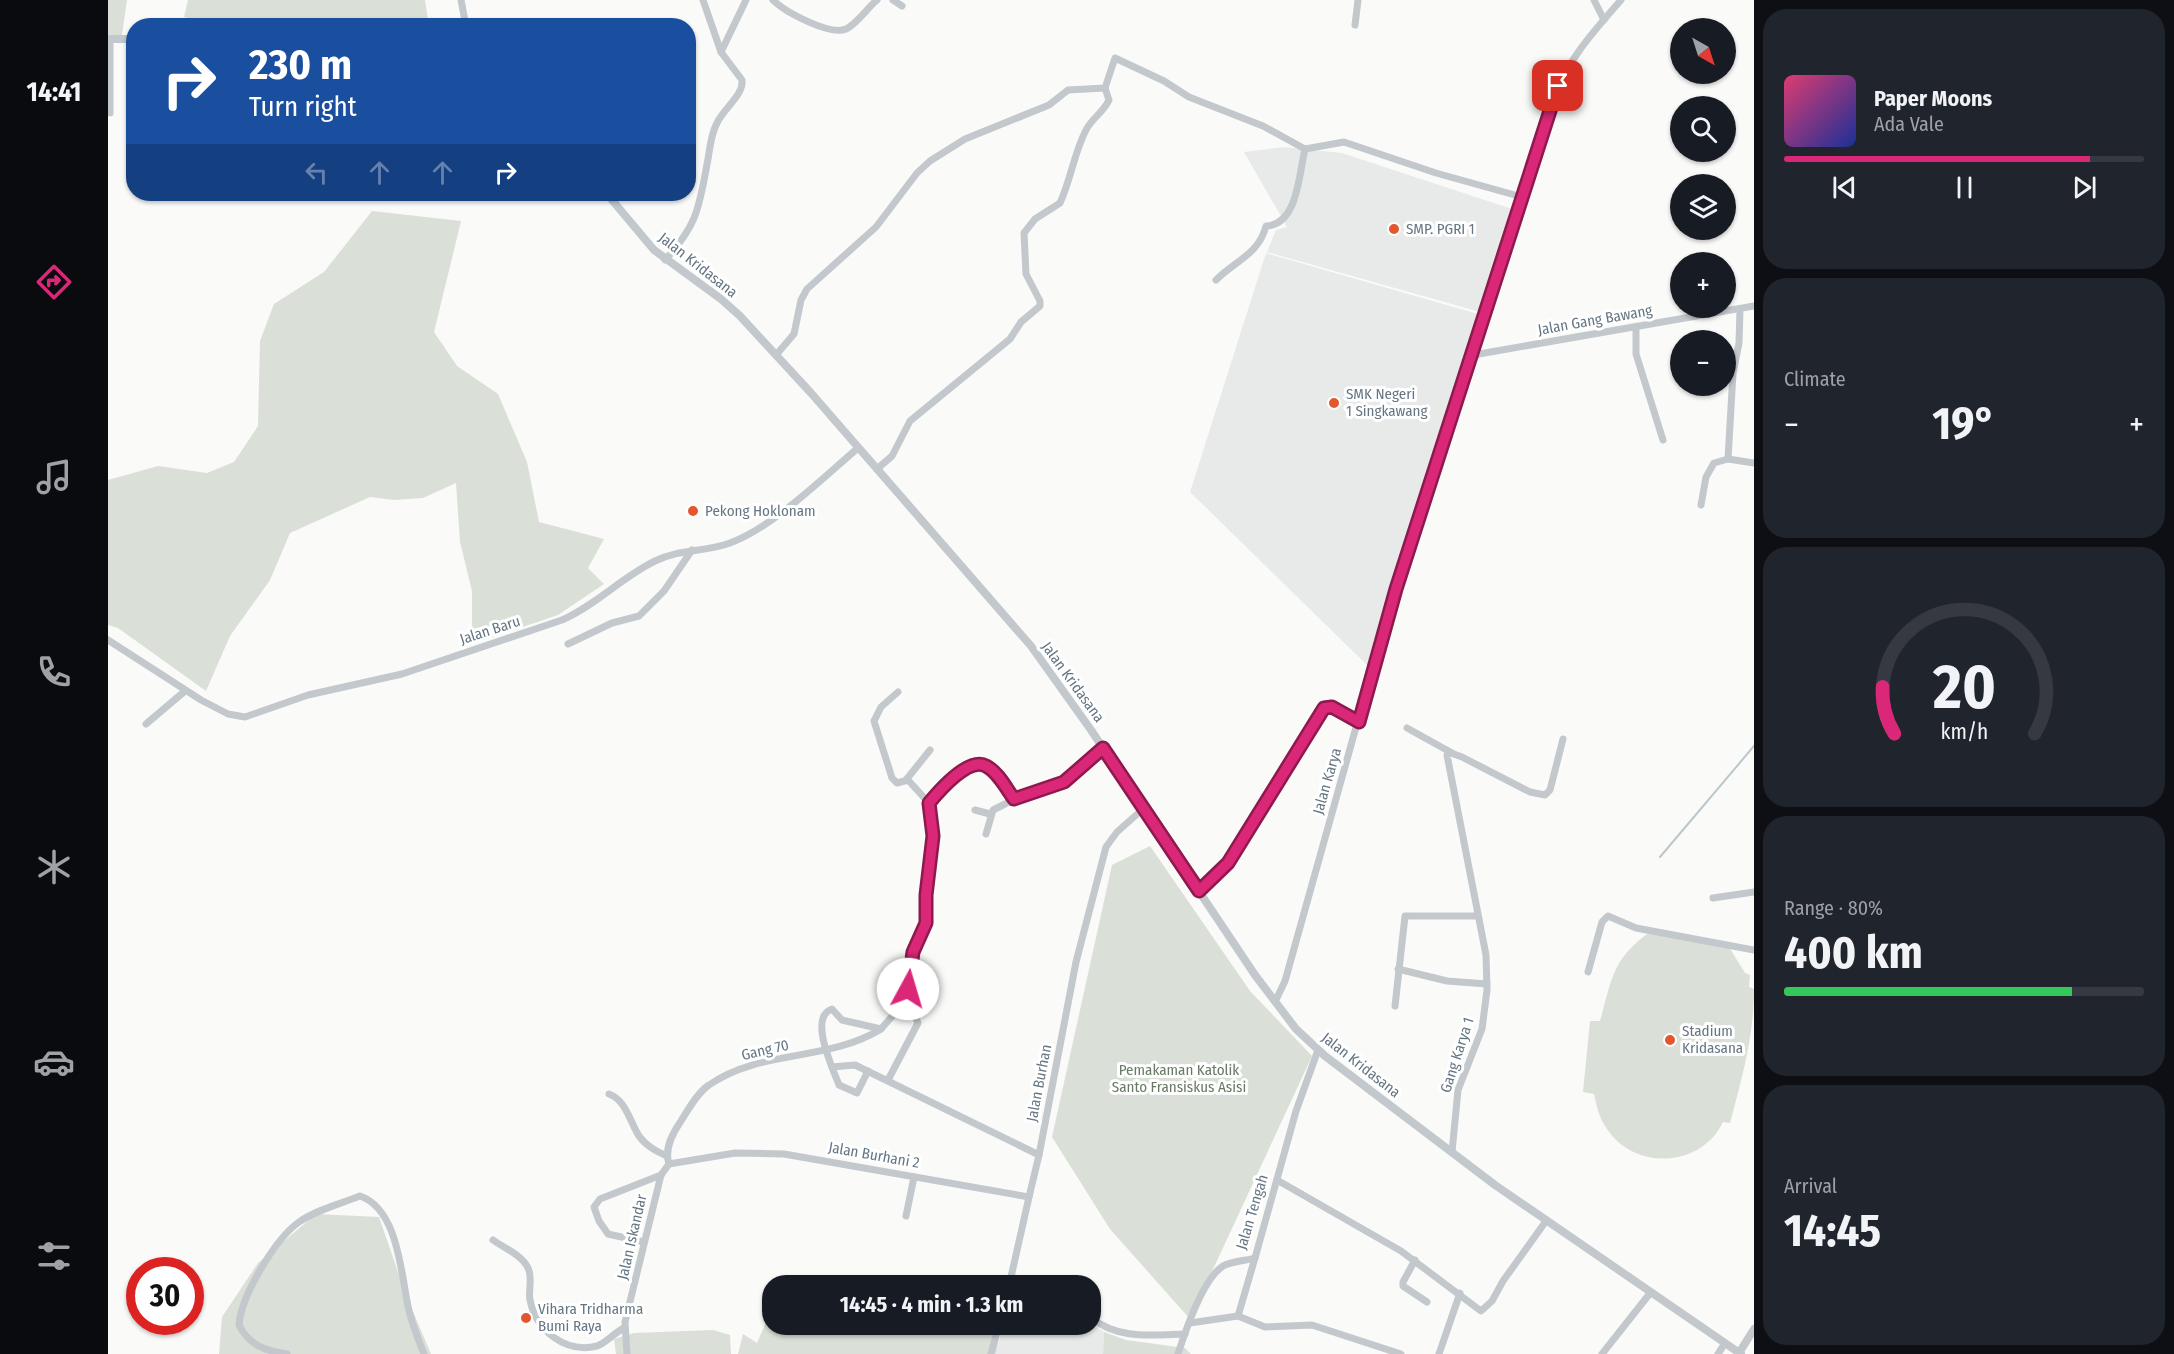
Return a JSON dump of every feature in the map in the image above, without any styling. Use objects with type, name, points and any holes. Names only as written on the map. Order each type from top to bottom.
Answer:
[{"type":"street","points":[[461,0],[464,18]]},
{"type":"street","points":[[665,260],[691,228],[702,195],[714,130],[721,116],[742,88],[742,80],[721,52],[703,0]]},
{"type":"street","points":[[721,52],[746,0]]},
{"type":"street","points":[[773,0],[803,19],[835,30],[849,27],[877,0]]},
{"type":"street","points":[[893,0],[902,6]]},
{"type":"street","points":[[1355,25],[1358,0]]},
{"type":"street","points":[[1594,0],[1604,20]]},
{"type":"street","name":"Jalan Karya","points":[[1275,1002],[1285,981],[1386,621],[1522,197],[1564,75],[1621,0]]},
{"type":"street","points":[[110,114],[109,39],[126,39]]},
{"type":"street","points":[[877,469],[892,456],[910,421],[1010,339],[1016,329],[1040,304],[1026,274],[1024,233],[1035,219],[1060,202],[1085,131],[1109,100],[1105,88],[1115,58],[1164,81],[1189,97],[1263,126],[1305,149],[1344,142],[1436,173],[1522,197]]},
{"type":"street","points":[[776,355],[794,334],[801,300],[807,289],[876,226],[917,173],[930,162],[965,139],[1049,105],[1068,90],[1105,88]]},
{"type":"street","points":[[1216,280],[1226,270],[1250,256],[1263,238],[1266,226],[1281,222],[1288,214],[1305,149]]},
{"type":"street","name":"Jalan Kridasana","points":[[613,201],[644,239],[665,260],[732,308],[1008,617],[1103,748],[1275,1002],[1296,1029],[1318,1050],[1546,1221],[1740,1354]]},
{"type":"street","name":"Jalan Gang Bawang","points":[[1471,358],[1512,348],[1754,306]]},
{"type":"street","points":[[1728,459],[1733,373],[1740,309]]},
{"type":"street","points":[[1636,327],[1636,354],[1663,440]]},
{"type":"street","name":"Jalan Baru","points":[[108,640],[185,691],[221,711],[246,717],[308,695],[392,677],[562,620],[584,609],[654,561],[692,550],[726,544],[746,536],[797,499],[858,448]]},
{"type":"street","points":[[1701,505],[1708,470],[1714,463],[1728,459],[1754,463]]},
{"type":"street","points":[[568,644],[612,623],[639,616],[664,591],[692,550]]},
{"type":"street","points":[[146,724],[185,691]]},
{"type":"street","points":[[898,692],[877,712],[874,724],[883,747],[889,773],[897,783],[906,780],[930,750]]},
{"type":"street","points":[[1199,891],[1228,863],[1324,708],[1332,707],[1359,722]]},
{"type":"street","points":[[1407,728],[1452,753],[1542,795],[1550,790],[1563,740]]},
{"type":"street","points":[[986,834],[990,814],[1014,799],[1064,782],[1103,748]]},
{"type":"street","name":"Gang Karya 1","points":[[1452,753],[1447,757],[1486,955],[1487,984],[1482,1029],[1458,1090],[1452,1152]]},
{"type":"street","points":[[929,803],[947,782],[979,764],[992,770],[1014,799]]},
{"type":"street","points":[[888,1080],[918,1023],[908,998],[912,955],[926,923],[926,895],[933,836],[929,803],[906,780]]},
{"type":"street","name":"Jalan Burhan","points":[[1039,1155],[1076,962],[1106,847],[1117,832],[1144,808]]},
{"type":"street","points":[[975,810],[990,814]]},
{"type":"street","points":[[1713,898],[1754,892]]},
{"type":"street","points":[[1395,1006],[1405,916],[1478,916]]},
{"type":"street","points":[[1588,972],[1602,922],[1608,916],[1636,928],[1754,950]]},
{"type":"street","points":[[1398,969],[1447,981],[1487,984]]},
{"type":"street","points":[[868,1071],[854,1094],[839,1086],[826,1050],[821,1020],[830,1009],[842,1020],[881,1029],[908,998]]},
{"type":"street","name":"Gang 70","points":[[667,1156],[674,1132],[707,1086],[754,1064],[826,1050],[864,1039],[881,1029]]},
{"type":"street","name":"Jalan Tengah","points":[[1178,1354],[1205,1289],[1216,1273],[1230,1264],[1255,1258],[1299,1102],[1318,1050]]},
{"type":"street","points":[[832,1067],[850,1064],[868,1071],[1039,1155],[1014,1275]]},
{"type":"street","points":[[609,1094],[620,1101],[642,1139],[667,1156],[669,1164]]},
{"type":"street","name":"Jalan Burhani 2","points":[[669,1164],[735,1153],[784,1154],[1029,1197]]},
{"type":"street","name":"Jalan Iskandar","points":[[627,1354],[624,1328],[661,1174],[669,1164]]},
{"type":"street","points":[[644,1242],[608,1234],[599,1221],[594,1207],[600,1199],[661,1174]]},
{"type":"street","points":[[906,1216],[914,1177]]},
{"type":"street","points":[[1276,1180],[1415,1260],[1460,1293],[1478,1311],[1488,1306],[1546,1221]]},
{"type":"street","points":[[287,1354],[270,1352],[252,1343],[244,1335],[238,1325],[243,1304],[272,1252],[289,1231],[300,1221],[360,1196],[374,1204],[393,1232],[408,1309],[424,1354]]},
{"type":"street","points":[[492,1240],[526,1264],[531,1275],[529,1290],[533,1312],[547,1333],[558,1343],[579,1348],[597,1346],[624,1328]]},
{"type":"street","points":[[1238,1316],[1255,1258]]},
{"type":"street","points":[[1415,1260],[1403,1286],[1426,1302]]},
{"type":"street","points":[[1602,1354],[1651,1292]]},
{"type":"street","points":[[1439,1354],[1460,1293]]},
{"type":"street","points":[[1190,1323],[1238,1316],[1265,1327],[1323,1327],[1401,1354]]},
{"type":"street","points":[[1101,1324],[1108,1329],[1127,1334],[1185,1334]]},
{"type":"street","points":[[1740,1354],[1754,1329]]},
{"type":"street","points":[[991,1354],[996,1335]]},
{"type":"street","points":[[1718,1354],[1725,1343]]},
{"type":"shaded area","name":"SMP. PGRI 1","points":[[1284,147],[1342,153],[1512,209],[1480,312],[1267,252],[1276,230],[1287,227],[1244,152]]},
{"type":"shaded area","name":"SMK Negeri 1 Singkawang","points":[[1266,253],[1478,314],[1368,666],[1190,492]]},
{"type":"shaded area","points":[[1101,1330],[1104,1332],[1103,1354],[996,1354],[1001,1335],[1101,1335]]},
{"type":"green space","points":[[108,0],[127,0],[122,35],[108,36]]},
{"type":"green space","points":[[188,0],[425,0],[428,18],[188,18],[184,17]]},
{"type":"green space","points":[[372,211],[461,221],[434,332],[457,366],[498,394],[527,462],[539,522],[604,539],[588,568],[604,584],[558,615],[487,639],[472,633],[472,591],[460,542],[456,483],[423,498],[394,500],[370,497],[290,533],[270,580],[230,636],[206,691],[118,628],[108,625],[108,480],[158,466],[207,473],[234,462],[258,426],[260,341],[274,304],[324,272]]},
{"type":"green space","name":"Pemakaman Katolik Santo Fransiskus Asisi","points":[[1150,846],[1250,991],[1312,1056],[1190,1319],[1110,1229],[1052,1137],[1112,865]]},
{"type":"green space","name":"Stadium Kridasana","points":[[1650,932],[1729,947],[1745,973],[1750,975],[1749,987],[1754,989],[1750,1040],[1730,1123],[1723,1122],[1713,1137],[1700,1148],[1684,1156],[1667,1158],[1650,1157],[1634,1152],[1619,1143],[1602,1121],[1594,1094],[1583,1092],[1590,1021],[1600,1021],[1615,971],[1628,951]]},
{"type":"green space","points":[[316,1214],[379,1217],[406,1295],[431,1354],[219,1354],[222,1317],[258,1263]]},
{"type":"green space","points":[[713,1330],[730,1335],[731,1354],[616,1354],[614,1339],[634,1333]]},
{"type":"green space","points":[[762,1331],[762,1335],[995,1335],[999,1339],[996,1354],[738,1354],[743,1334],[757,1343]]},
{"type":"green space","points":[[1104,1332],[1126,1340],[1185,1348],[1191,1354],[1103,1354]]},
{"type":"waterway","points":[[1660,857],[1754,746]]},
{"type":"place","name":"SMP. PGRI 1","points":[[1394,229]]},
{"type":"place","name":"SMK Negeri 1 Singkawang","points":[[1334,403]]},
{"type":"place","name":"Pekong Hoklonam","points":[[693,511]]},
{"type":"place","name":"Stadium Kridasana","points":[[1670,1040]]},
{"type":"place","name":"Vihara Tridharma Bumi Raya","points":[[526,1318]]},
{"type":"route","points":[[908,989],[910,961],[925,929],[927,917],[926,895],[933,836],[932,810],[929,803],[947,782],[961,772],[979,764],[985,765],[999,778],[1014,799],[1064,782],[1103,748],[1199,891],[1228,863],[1324,708],[1332,707],[1359,722],[1365,693],[1396,589],[1558,86]]}]
